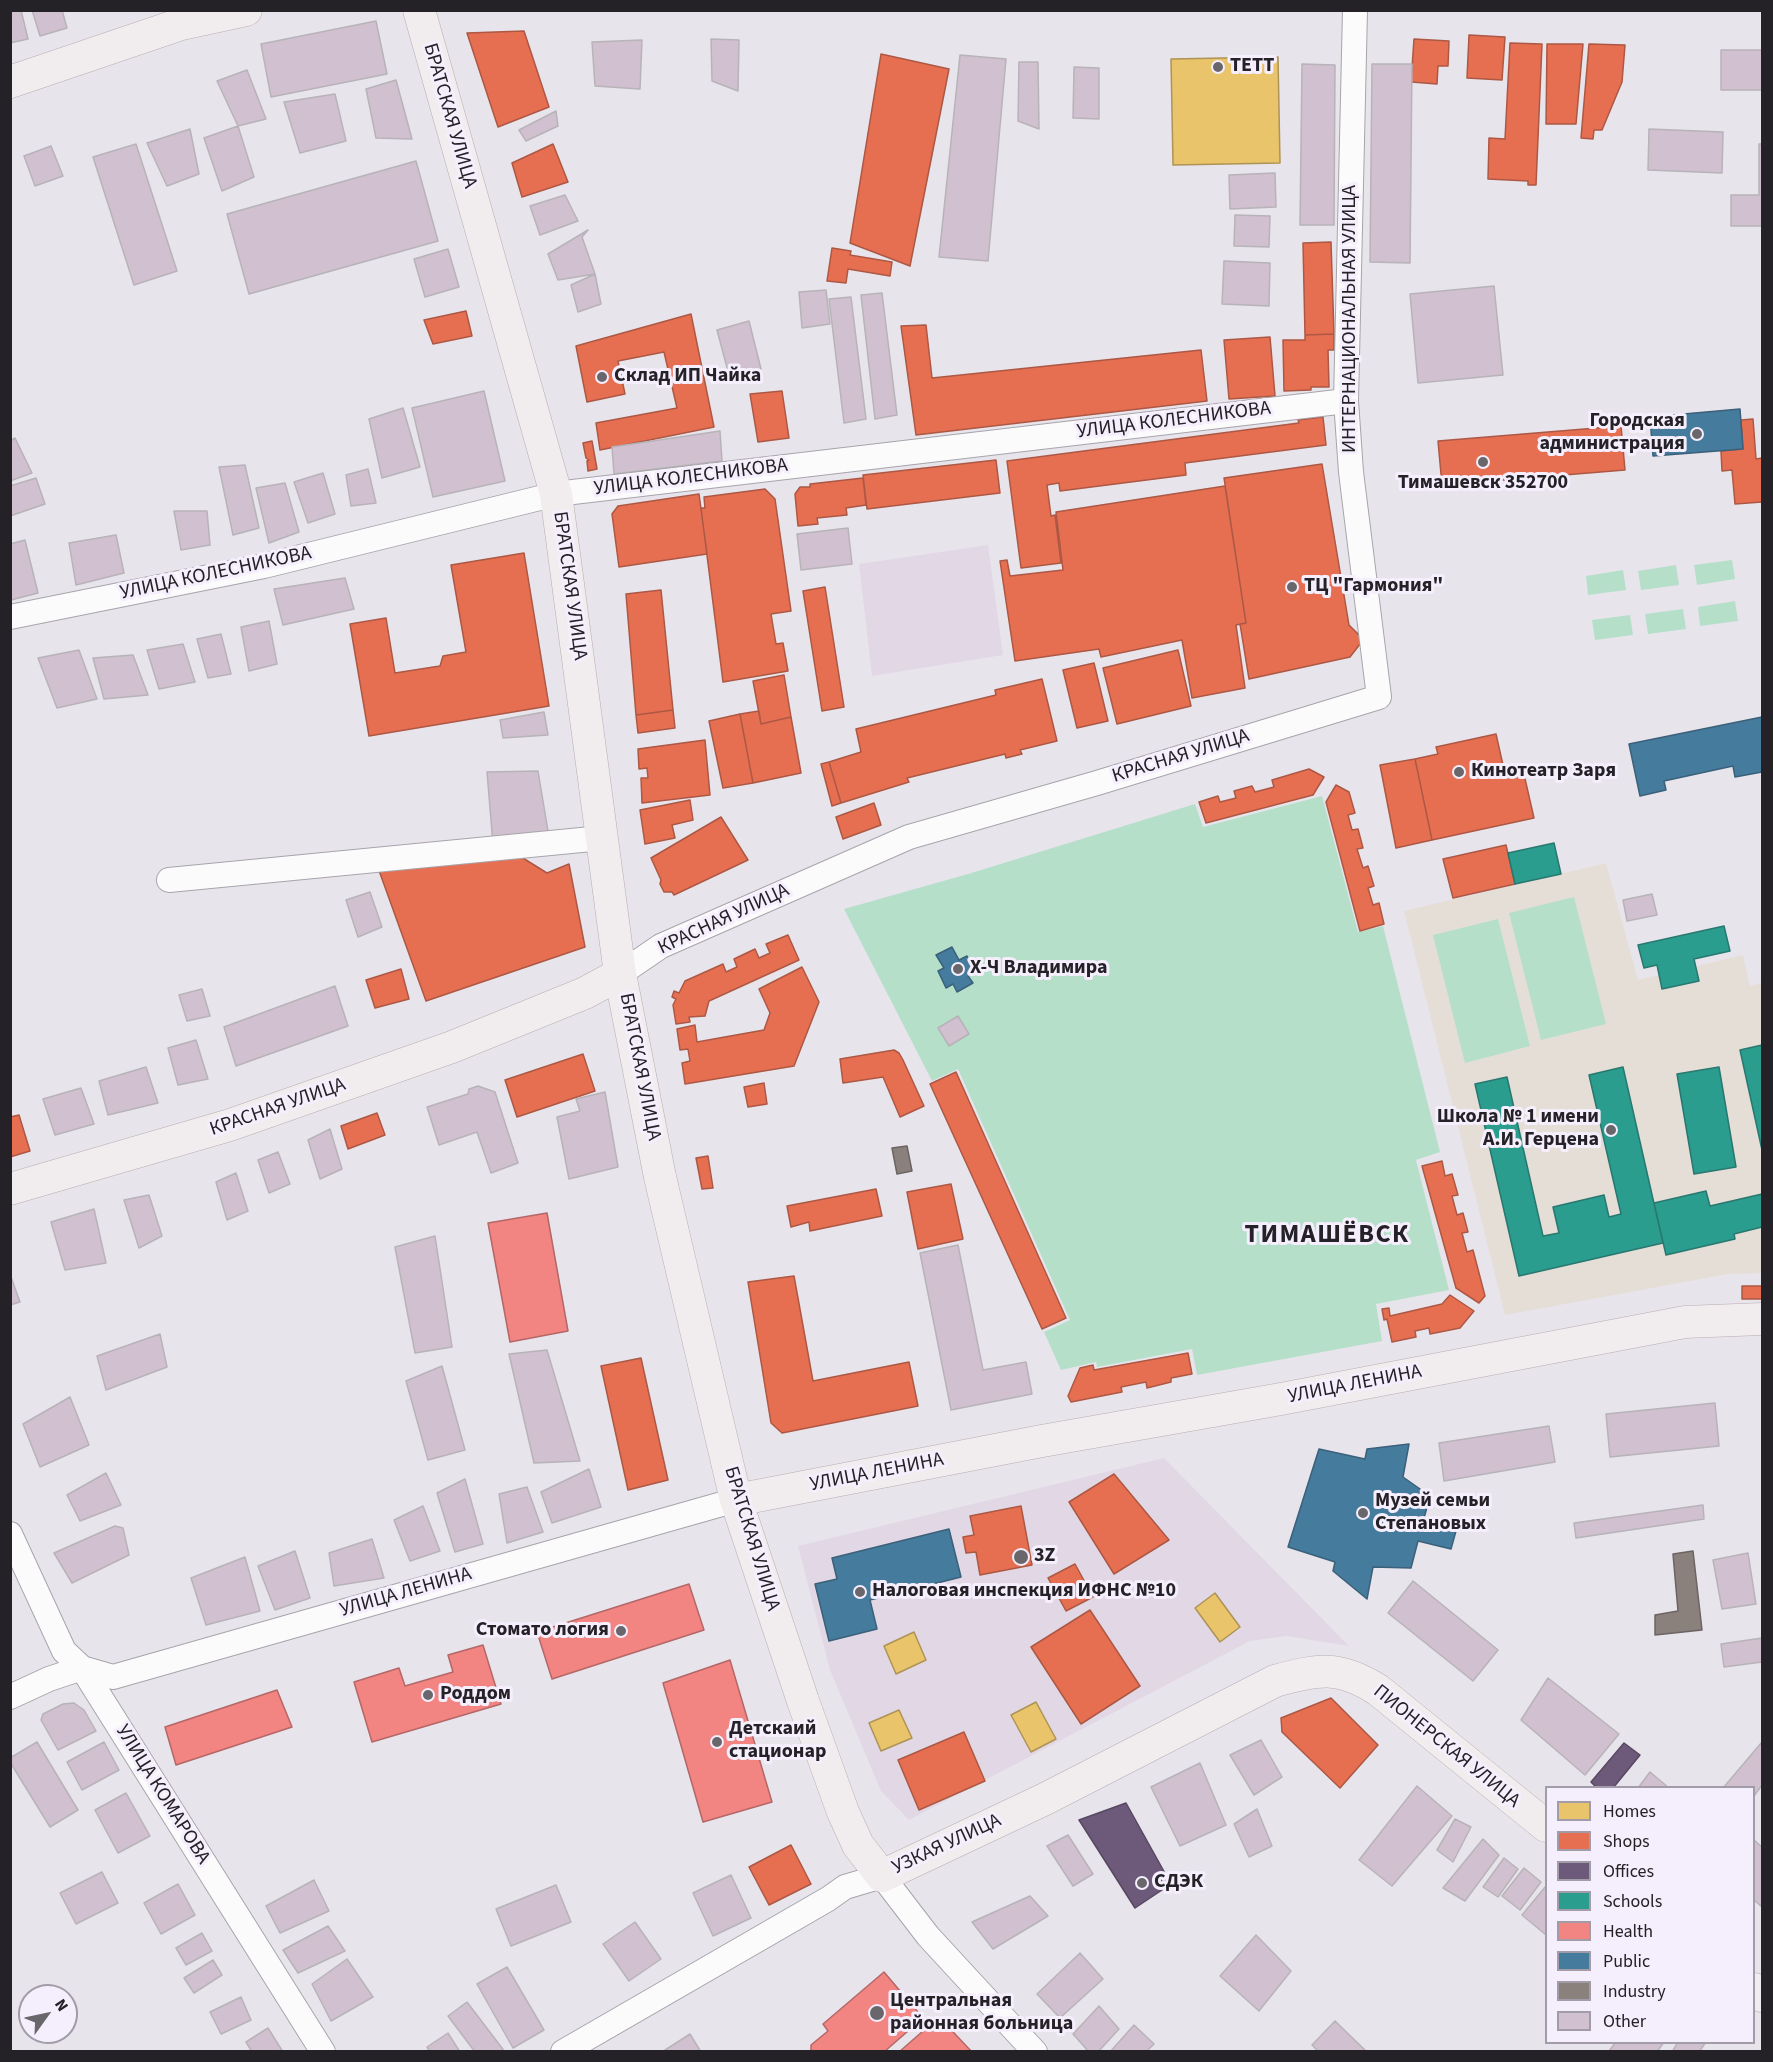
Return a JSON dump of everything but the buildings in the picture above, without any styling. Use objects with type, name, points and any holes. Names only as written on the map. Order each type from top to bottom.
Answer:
[{"type":"main road","points":[[10,82],[182,24],[246,10]]},
{"type":"main road","name":"БРАТСКАЯ УЛИЦА","points":[[419,10],[556,494],[620,974],[660,1177],[736,1500],[803,1701],[843,1812],[858,1845],[882,1876]]},
{"type":"main road","name":"КРАСНАЯ УЛИЦА","points":[[10,1189],[219,1129],[263,1114],[452,1047],[585,993],[620,974]]},
{"type":"main road","name":"УЛИЦА ЛЕНИНА","points":[[736,1500],[1685,1322],[1762,1319]]},
{"type":"main road","name":"УЗКАЯ УЛИЦА","points":[[882,1876],[1045,1799],[1275,1681],[1305,1672],[1326,1671],[1342,1674]]},
{"type":"main road","name":"ПИОНЕРСКАЯ УЛИЦА","points":[[1342,1674],[1358,1678],[1378,1690],[1545,1825]]},
{"type":"street","name":"ИНТЕРНАЦИОНАЛЬНАЯ УЛИЦА","points":[[1355,10],[1346,401],[1351,472],[1379,697]]},
{"type":"street","name":"УЛИЦА КОЛЕСНИКОВА","points":[[10,617],[264,566],[556,494],[1346,401]]},
{"type":"street","name":"КРАСНАЯ УЛИЦА","points":[[620,974],[661,946],[909,837],[1097,783],[1379,697]]},
{"type":"street","points":[[169,880],[602,838]]},
{"type":"street","name":"УЛИЦА ЛЕНИНА","points":[[82,1668],[113,1677],[736,1500]]},
{"type":"street","name":"УЛИЦА КОМАРОВА","points":[[10,1534],[64,1651],[82,1668],[323,2052]]},
{"type":"street","points":[[10,1697],[49,1679],[82,1668]]},
{"type":"street","name":"УЗКАЯ УЛИЦА","points":[[564,2052],[845,1887],[882,1876]]},
{"type":"street","name":"БРАТСКАЯ УЛИЦА","points":[[882,1876],[928,1936],[1035,2052]]},
{"type":"shaded area","points":[[988,545],[1003,655],[872,676],[859,564]]},
{"type":"shaded area","name":"Школа № 1 имени А.И. Герцена","points":[[1606,863],[1638,980],[1743,955],[1750,986],[1762,983],[1762,1273],[1728,1274],[1505,1315],[1404,911]]},
{"type":"shaded area","points":[[1164,1458],[1349,1646],[1286,1636],[1250,1641],[909,1820],[881,1791],[830,1670],[798,1546]]},
{"type":"green space","points":[[1732,560],[1735,579],[1697,585],[1694,565]]},
{"type":"green space","points":[[1676,565],[1679,585],[1641,590],[1638,571]]},
{"type":"green space","points":[[1623,570],[1626,590],[1588,595],[1586,576]]},
{"type":"green space","points":[[1735,601],[1738,621],[1700,626],[1698,607]]},
{"type":"green space","points":[[1683,609],[1686,629],[1648,634],[1645,614]]},
{"type":"green space","points":[[1630,615],[1633,635],[1595,640],[1592,620]]},
{"type":"green space","points":[[1322,796],[1358,932],[1383,926],[1440,1152],[1416,1160],[1449,1290],[1376,1304],[1382,1341],[1197,1375],[1192,1349],[1097,1367],[1096,1362],[1061,1370],[1044,1332],[1070,1320],[958,1069],[932,1081],[844,909],[968,874],[1195,804],[1203,827]]},
{"type":"green space","points":[[1574,897],[1606,1024],[1541,1040],[1509,913]]},
{"type":"green space","points":[[1498,919],[1530,1046],[1465,1063],[1433,935]]},
{"type":"place","name":"ТЕТТ","points":[[1218,67]]},
{"type":"place","name":"Склад ИП Чайка","points":[[602,377]]},
{"type":"place","name":"Городская администрация","points":[[1697,434]]},
{"type":"place","name":"Тимашевск 352700","points":[[1483,462]]},
{"type":"place","name":"ТЦ \"Гармония\"","points":[[1292,587]]},
{"type":"place","name":"Кинотеатр Заря","points":[[1459,772]]},
{"type":"place","name":"Х-Ч Владимира","points":[[958,969]]},
{"type":"place","name":"Школа № 1 имени А.И. Герцена","points":[[1611,1130]]},
{"type":"place","name":"Музей семьи Степановых","points":[[1363,1513]]},
{"type":"place","name":"3Z","points":[[1021,1557]]},
{"type":"place","name":"Налоговая инспекция ИФНС №10","points":[[860,1592]]},
{"type":"place","name":"Стомато логия","points":[[621,1631]]},
{"type":"place","name":"Роддом","points":[[428,1695]]},
{"type":"place","name":"Детскаий стационар","points":[[717,1742]]},
{"type":"place","name":"СДЭК","points":[[1142,1883]]},
{"type":"place","name":"Центральная районная больница","points":[[877,2013]]},
{"type":"district","name":"ТИМАШЁВСК","points":[[1327,1236]]}]
